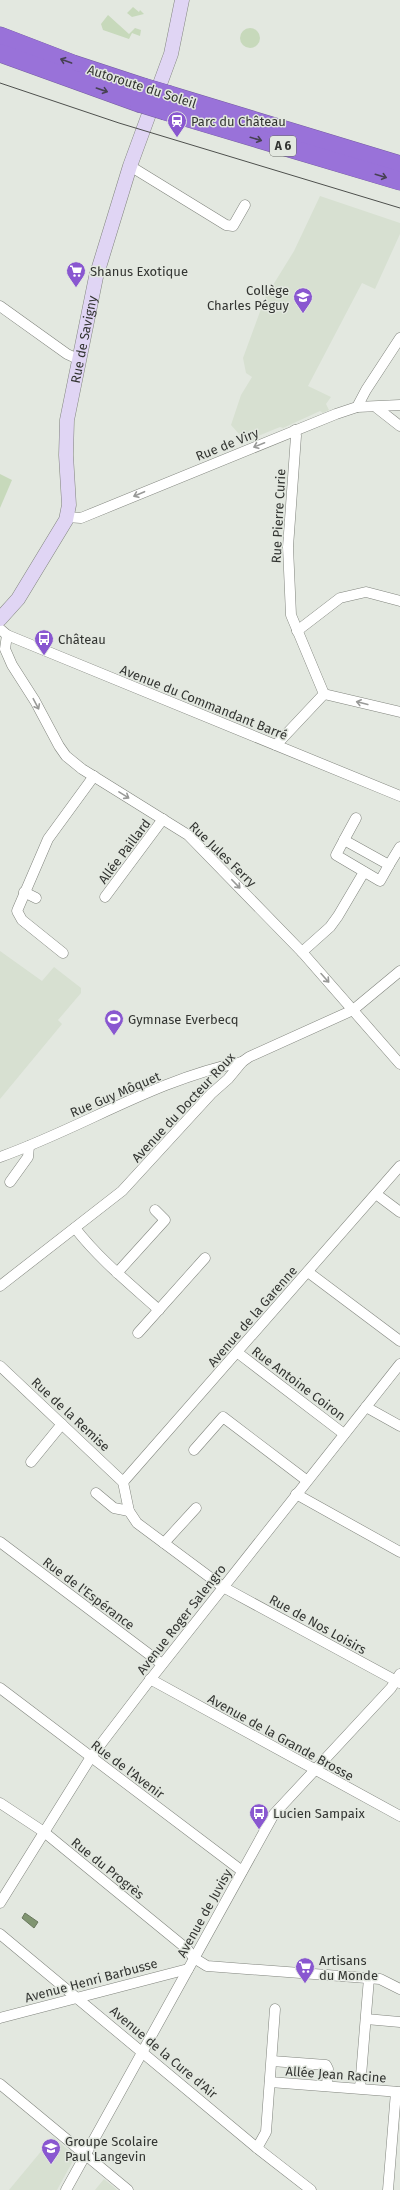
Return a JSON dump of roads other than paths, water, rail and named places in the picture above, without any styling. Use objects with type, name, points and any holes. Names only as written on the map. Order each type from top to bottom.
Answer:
[{"type":"highway","name":"Autoroute du Soleil","points":[[0,36],[66,61],[141,95]]},
{"type":"highway","name":"Autoroute du Soleil","points":[[0,53],[168,103],[400,165]]},
{"type":"highway","name":"Autoroute du Soleil","points":[[168,103],[400,181]]},
{"type":"main road","name":"Rue de Savigny","points":[[67,517],[69,497],[66,434],[69,408],[100,260],[130,166],[171,54],[182,0]]},
{"type":"main road","name":"Rue de Savigny","points":[[171,54],[180,39],[190,0]]},
{"type":"main road","points":[[0,619],[18,598],[60,532],[67,517]]},
{"type":"street","points":[[130,166],[226,225],[233,226],[236,223],[245,205]]},
{"type":"street","points":[[0,306],[67,354],[80,360]]},
{"type":"street","points":[[358,407],[366,390],[400,338]]},
{"type":"street","name":"Rue de Viry","points":[[67,517],[81,518],[295,430],[358,407],[378,408],[400,405]]},
{"type":"street","points":[[378,408],[400,426]]},
{"type":"street","name":"Rue Pierre Curie","points":[[295,430],[288,547],[291,615],[324,694]]},
{"type":"street","points":[[297,631],[340,598],[366,592],[400,601]]},
{"type":"street","name":"Rue Jules Ferry","points":[[4,632],[5,649],[15,671],[35,701],[66,756],[94,776],[163,819],[196,843],[302,952],[400,1064]]},
{"type":"street","name":"Avenue du Commandant Barré","points":[[4,632],[400,796]]},
{"type":"street","points":[[276,745],[324,694],[400,712]]},
{"type":"street","points":[[63,954],[19,917],[16,910],[48,839],[94,776]]},
{"type":"street","points":[[356,818],[336,855],[380,881],[400,847]]},
{"type":"street","name":"Allée Paillard","points":[[105,897],[163,819]]},
{"type":"street","points":[[344,840],[389,865]]},
{"type":"street","points":[[302,952],[330,927],[364,872]]},
{"type":"street","points":[[24,892],[36,898]]},
{"type":"street","name":"Avenue du Docteur Roux","points":[[0,1286],[122,1191],[211,1094],[221,1087],[242,1062],[249,1057],[353,1010],[400,971]]},
{"type":"street","name":"Rue Guy Môquet","points":[[0,1157],[29,1146],[126,1102],[205,1071],[242,1062]]},
{"type":"street","points":[[10,1182],[28,1157],[29,1146]]},
{"type":"street","name":"Avenue de la Garenne","points":[[123,1482],[238,1353],[400,1166]]},
{"type":"street","points":[[376,1194],[400,1212]]},
{"type":"street","points":[[117,1273],[165,1220],[155,1210]]},
{"type":"street","points":[[76,1228],[86,1243],[159,1310]]},
{"type":"street","points":[[138,1333],[205,1258]]},
{"type":"street","points":[[308,1272],[400,1341]]},
{"type":"street","name":"Rue Antoine Coiron","points":[[238,1353],[344,1434]]},
{"type":"street","name":"Avenue Roger Salengro","points":[[0,1904],[91,1758],[150,1679],[306,1480],[400,1364]]},
{"type":"street","name":"Rue de la Remise","points":[[0,1366],[123,1482]]},
{"type":"street","points":[[366,1407],[400,1426]]},
{"type":"street","points":[[194,1450],[223,1417],[306,1480]]},
{"type":"street","points":[[31,1462],[62,1424]]},
{"type":"street","points":[[96,1493],[114,1508],[129,1511],[123,1482]]},
{"type":"street","points":[[296,1494],[400,1552]]},
{"type":"street","points":[[164,1543],[196,1508]]},
{"type":"street","name":"Rue de Nos Loisirs","points":[[129,1511],[137,1523],[223,1587],[399,1679]]},
{"type":"street","name":"Rue de l'Espérance","points":[[0,1542],[162,1664]]},
{"type":"street","name":"Avenue de la Grande Brosse","points":[[150,1679],[400,1816]]},
{"type":"street","name":"Avenue de Juvisy","points":[[66,2190],[274,1814],[399,1679]]},
{"type":"street","name":"Rue de l'Avenir","points":[[0,1688],[242,1871]]},
{"type":"street","name":"Rue du Progrès","points":[[0,1803],[44,1832],[187,1949],[194,1958]]},
{"type":"street","name":"Avenue de la Cure d'Air","points":[[0,1934],[78,1997],[257,2148],[311,2190]]},
{"type":"street","points":[[194,1958],[207,1966],[380,1979],[400,1989]]},
{"type":"street","name":"Avenue Henri Barbusse","points":[[0,2018],[188,1968]]},
{"type":"street","points":[[360,2088],[369,1978]]},
{"type":"street","points":[[257,2148],[266,2132],[275,2009]]},
{"type":"street","points":[[366,2019],[400,2022]]},
{"type":"street","points":[[272,2061],[326,2065],[328,2069],[327,2086]]},
{"type":"street","name":"Allée Jean Racine","points":[[270,2082],[398,2092]]},
{"type":"street","points":[[0,2084],[128,2190]]},
{"type":"street","points":[[388,2190],[398,2092]]},
{"type":"tram line","points":[[0,83],[119,123],[400,208]]},
{"type":"place","name":"Parc du Château","points":[[177,138]]},
{"type":"place","name":"Shanus Exotique","points":[[76,288]]},
{"type":"place","name":"Collège Charles Péguy","points":[[303,314]]},
{"type":"place","name":"Château","points":[[44,656]]},
{"type":"place","name":"Gymnase Everbecq","points":[[114,1036]]},
{"type":"place","name":"Lucien Sampaix","points":[[259,1830]]},
{"type":"place","name":"Artisans du Monde","points":[[305,1984]]},
{"type":"place","name":"Groupe Scolaire Paul Langevin","points":[[51,2165]]}]
